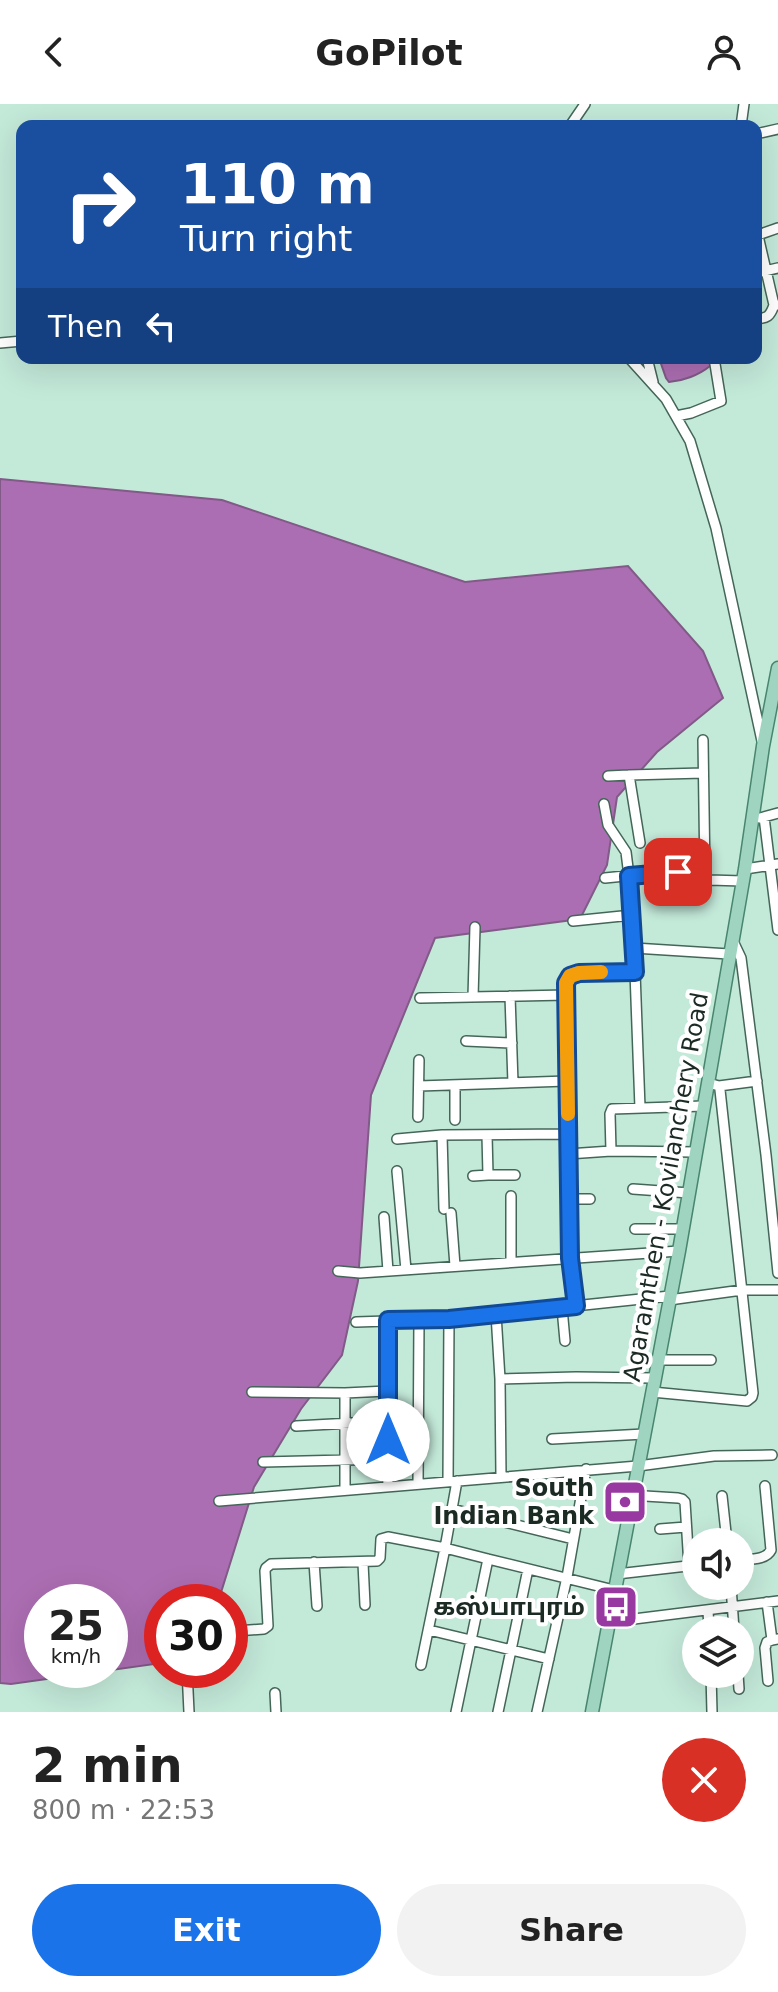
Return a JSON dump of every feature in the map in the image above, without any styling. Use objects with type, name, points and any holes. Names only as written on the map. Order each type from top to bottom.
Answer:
[{"type":"main road","name":"Agaramthen - Kovilanchery Road","points":[[592,1712],[704,1106],[713,1084],[729,954],[758,818],[763,746],[778,668]]},
{"type":"street","points":[[573,104],[577,117]]},
{"type":"street","points":[[575,120],[585,104]]},
{"type":"street","points":[[762,274],[776,305],[771,315],[762,318]]},
{"type":"street","points":[[635,364],[666,399],[690,441],[716,528],[763,746]]},
{"type":"street","points":[[649,364],[654,385]]},
{"type":"street","points":[[676,416],[721,401],[715,364]]},
{"type":"street","points":[[703,740],[705,873],[709,880]]},
{"type":"street","points":[[608,776],[703,773]]},
{"type":"street","points":[[629,775],[640,843]]},
{"type":"street","points":[[604,804],[608,825],[626,852],[629,876],[640,1108]]},
{"type":"street","points":[[778,813],[758,818],[774,865],[778,930]]},
{"type":"street","points":[[605,878],[674,871],[678,872],[683,885],[744,875],[774,865]]},
{"type":"street","points":[[573,921],[632,915]]},
{"type":"street","points":[[473,997],[475,927]]},
{"type":"street","points":[[732,939],[741,958],[778,1273]]},
{"type":"street","points":[[634,948],[729,954]]},
{"type":"street","points":[[576,1306],[570,1258],[566,983],[570,976],[579,973],[635,972]]},
{"type":"street","points":[[420,998],[566,995]]},
{"type":"street","points":[[510,996],[513,1083]]},
{"type":"street","points":[[466,1041],[512,1043]]},
{"type":"street","points":[[418,1117],[419,1060]]},
{"type":"street","points":[[419,1086],[567,1081]]},
{"type":"street","points":[[652,1392],[747,1401],[752,1397],[742,1290],[713,1084],[757,1081]]},
{"type":"street","points":[[455,1085],[455,1120]]},
{"type":"street","points":[[611,1151],[610,1111],[704,1106]]},
{"type":"street","points":[[397,1139],[442,1135],[568,1134]]},
{"type":"street","points":[[442,1135],[447,1211],[455,1266]]},
{"type":"street","points":[[487,1135],[488,1175]]},
{"type":"street","points":[[568,1154],[696,1152]]},
{"type":"street","points":[[397,1171],[406,1270]]},
{"type":"street","points":[[473,1176],[515,1175]]},
{"type":"street","points":[[633,1189],[689,1193]]},
{"type":"street","points":[[511,1196],[511,1262]]},
{"type":"street","points":[[569,1199],[590,1199]]},
{"type":"street","points":[[384,1217],[388,1271]]},
{"type":"street","points":[[635,1229],[683,1229]]},
{"type":"street","points":[[338,1271],[360,1273],[679,1251]]},
{"type":"street","points":[[356,1322],[449,1319],[742,1290],[778,1290]]},
{"type":"street","points":[[562,1308],[565,1341]]},
{"type":"street","points":[[496,1314],[501,1476]]},
{"type":"street","points":[[421,1665],[452,1509],[449,1319]]},
{"type":"street","points":[[388,1320],[388,1486]]},
{"type":"street","points":[[418,1484],[419,1320]]},
{"type":"street","points":[[658,1360],[711,1360]]},
{"type":"street","points":[[500,1379],[654,1378]]},
{"type":"street","points":[[252,1392],[387,1391]]},
{"type":"street","points":[[345,1393],[345,1490]]},
{"type":"street","points":[[296,1426],[388,1421]]},
{"type":"street","points":[[552,1439],[644,1434]]},
{"type":"street","points":[[219,1501],[638,1466],[714,1456],[772,1455]]},
{"type":"street","points":[[263,1462],[387,1459]]},
{"type":"street","points":[[537,1712],[567,1577],[586,1469]]},
{"type":"street","points":[[754,1558],[769,1555],[771,1550],[773,1509],[765,1486]]},
{"type":"street","points":[[645,1496],[682,1499],[685,1502],[686,1527],[660,1529]]},
{"type":"street","points":[[722,1496],[725,1528]]},
{"type":"street","points":[[452,1509],[573,1539]]},
{"type":"street","points":[[248,1630],[268,1626],[265,1571],[268,1566],[274,1563],[377,1561],[380,1558],[380,1542],[384,1537],[445,1548],[614,1590]]},
{"type":"street","points":[[456,1712],[488,1559]]},
{"type":"street","points":[[314,1562],[317,1606]]},
{"type":"street","points":[[363,1563],[365,1605]]},
{"type":"street","points":[[617,1574],[682,1566]]},
{"type":"street","points":[[498,1712],[528,1569]]},
{"type":"street","points":[[732,1600],[733,1616]]},
{"type":"street","points":[[610,1622],[778,1601]]},
{"type":"street","points":[[767,1602],[775,1639],[767,1642],[765,1648],[768,1681]]},
{"type":"street","points":[[708,1610],[708,1616]]},
{"type":"street","points":[[429,1630],[549,1659]]},
{"type":"street","points":[[188,1688],[189,1712]]},
{"type":"street","points":[[711,1688],[712,1712]]},
{"type":"street","points":[[275,1693],[276,1712]]},
{"type":"shaded area","points":[[661,364],[710,364],[691,377],[669,382]]},
{"type":"shaded area","points":[[0,479],[222,500],[465,582],[628,566],[703,651],[723,698],[657,752],[617,797],[607,865],[580,919],[435,938],[371,1095],[358,1281],[342,1355],[301,1409],[254,1487],[224,1584],[144,1584],[144,1666],[128,1668],[128,1584],[24,1584],[24,1682],[0,1683]]},
{"type":"slow traffic","points":[[568,1114],[566,983],[570,976],[579,973],[601,972]]},
{"type":"place","name":"South Indian Bank","points":[[625,1502]]},
{"type":"place","name":"கஸ்பாபுரம்","points":[[616,1607]]},
{"type":"route","points":[[388,1440],[388,1320],[449,1319],[576,1306],[570,1258],[566,983],[570,976],[579,973],[635,972],[629,876],[678,872]]}]
